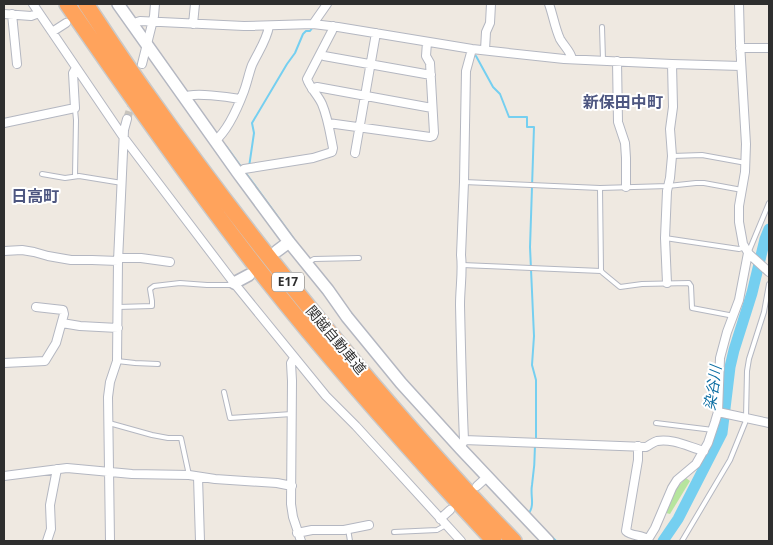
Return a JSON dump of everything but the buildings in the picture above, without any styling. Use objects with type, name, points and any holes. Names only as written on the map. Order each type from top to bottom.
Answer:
[{"type":"highway","name":"関越自動車道","points":[[68,4],[142,114],[266,279],[326,353],[408,448],[494,541]]},
{"type":"highway","name":"関越自動車道","points":[[86,4],[147,94],[278,270],[421,441],[514,541]]},
{"type":"street","points":[[33,4],[124,138],[234,283],[326,396],[356,426],[461,541]]},
{"type":"street","points":[[118,4],[238,173],[347,317],[389,368],[463,445],[487,477],[548,541]]},
{"type":"street","points":[[142,64],[153,22],[155,4]]},
{"type":"street","points":[[193,24],[195,4]]},
{"type":"street","points":[[313,24],[327,4]]},
{"type":"street","points":[[485,50],[486,32],[491,20],[491,4]]},
{"type":"street","points":[[549,4],[559,37],[571,54],[572,59]]},
{"type":"street","points":[[638,446],[638,460],[626,531],[644,536],[647,541],[677,480],[696,464],[704,451],[719,413],[720,358],[740,300],[746,250],[739,222],[746,163],[746,134],[739,4]]},
{"type":"street","points":[[17,64],[8,14],[31,16],[39,13]]},
{"type":"street","points":[[131,24],[137,22],[269,26],[313,24],[472,49],[572,59],[741,66]]},
{"type":"street","points":[[52,32],[66,23]]},
{"type":"street","points":[[214,140],[223,133],[240,100],[252,65],[267,36],[269,26]]},
{"type":"street","points":[[238,173],[244,169],[313,158],[331,153],[333,148],[328,123],[322,105],[308,83],[308,78],[333,26]]},
{"type":"street","points":[[355,153],[376,33]]},
{"type":"street","points":[[328,123],[432,137],[434,133],[431,75],[426,56],[427,42]]},
{"type":"street","points":[[740,48],[769,48]]},
{"type":"street","points":[[463,445],[460,291],[466,72],[472,49]]},
{"type":"street","points":[[320,54],[431,75]]},
{"type":"street","points":[[618,61],[618,122],[625,143],[626,187]]},
{"type":"street","points":[[667,283],[665,238],[672,156],[670,126],[673,107],[672,64]]},
{"type":"street","points":[[4,123],[75,108],[73,73],[76,68]]},
{"type":"street","points":[[312,89],[317,87],[432,108]]},
{"type":"street","points":[[184,97],[190,95],[240,100]]},
{"type":"street","points":[[110,541],[108,471],[109,385],[117,361],[118,259],[124,130],[127,120]]},
{"type":"street","points":[[277,251],[289,242]]},
{"type":"street","points":[[4,251],[22,250],[72,260],[141,258],[170,262]]},
{"type":"street","points":[[746,250],[769,272]]},
{"type":"street","points":[[234,283],[249,275]]},
{"type":"street","points":[[4,363],[47,360],[56,343],[64,312],[62,310],[36,307]]},
{"type":"street","points":[[62,323],[118,328]]},
{"type":"street","points":[[294,358],[291,363],[291,504],[297,533],[301,541]]},
{"type":"street","points":[[719,413],[769,423]]},
{"type":"street","points":[[463,445],[646,447],[655,441],[664,440],[704,451]]},
{"type":"street","points":[[4,476],[67,468],[132,474],[189,475],[292,486]]},
{"type":"street","points":[[47,541],[51,529],[50,505],[57,469]]},
{"type":"street","points":[[198,477],[200,541]]},
{"type":"street","points":[[477,486],[487,477]]},
{"type":"street","points":[[440,519],[450,510]]},
{"type":"street","points":[[297,533],[312,530],[348,529],[369,525]]},
{"type":"lane","points":[[602,27],[603,60]]},
{"type":"lane","points":[[74,176],[75,108]]},
{"type":"lane","points":[[672,156],[702,155],[746,163]]},
{"type":"lane","points":[[42,174],[65,178],[74,176],[122,183]]},
{"type":"lane","points":[[464,182],[600,188],[668,186],[696,183],[742,190]]},
{"type":"lane","points":[[600,188],[601,271]]},
{"type":"lane","points":[[665,238],[746,250],[769,203]]},
{"type":"lane","points":[[308,264],[314,260],[359,258]]},
{"type":"lane","points":[[462,265],[601,271],[620,287],[636,284],[690,284],[692,308],[734,316]]},
{"type":"lane","points":[[118,307],[152,306],[150,289],[154,286],[180,283],[230,285],[234,283]]},
{"type":"lane","points":[[682,541],[730,460],[741,434],[745,417],[749,359],[764,312],[769,284]]},
{"type":"lane","points":[[117,361],[135,364],[158,364]]},
{"type":"lane","points":[[224,392],[230,418],[292,414]]},
{"type":"lane","points":[[108,423],[152,435],[181,438],[189,475]]},
{"type":"lane","points":[[656,423],[712,430]]},
{"type":"lane","points":[[394,532],[437,530],[446,525]]},
{"type":"lane","points":[[348,529],[350,541]]},
{"type":"green space","points":[[686,478],[690,481],[670,514],[666,513],[675,490]]},
{"type":"waterway","points":[[249,167],[254,133],[252,123],[295,53],[303,34],[306,31],[310,31],[313,27]]},
{"type":"waterway","points":[[476,56],[493,87],[500,94],[509,117],[527,117],[527,127],[534,127],[530,247],[534,336],[532,365],[536,380],[536,440]]},
{"type":"waterway","points":[[226,146],[242,168]]},
{"type":"waterway","points":[[245,172],[294,239]]},
{"type":"waterway","name":"染谷川","points":[[663,541],[678,519],[722,433],[730,367],[769,229]]},
{"type":"waterway","points":[[529,513],[532,503],[535,445]]},
{"type":"waterway","points":[[552,537],[556,541]]},
{"type":"tunnel","points":[[127,119],[133,100]]},
{"type":"district","name":"新保田中町","points":[[623,102]]},
{"type":"district","name":"日高町","points":[[35,196]]}]
